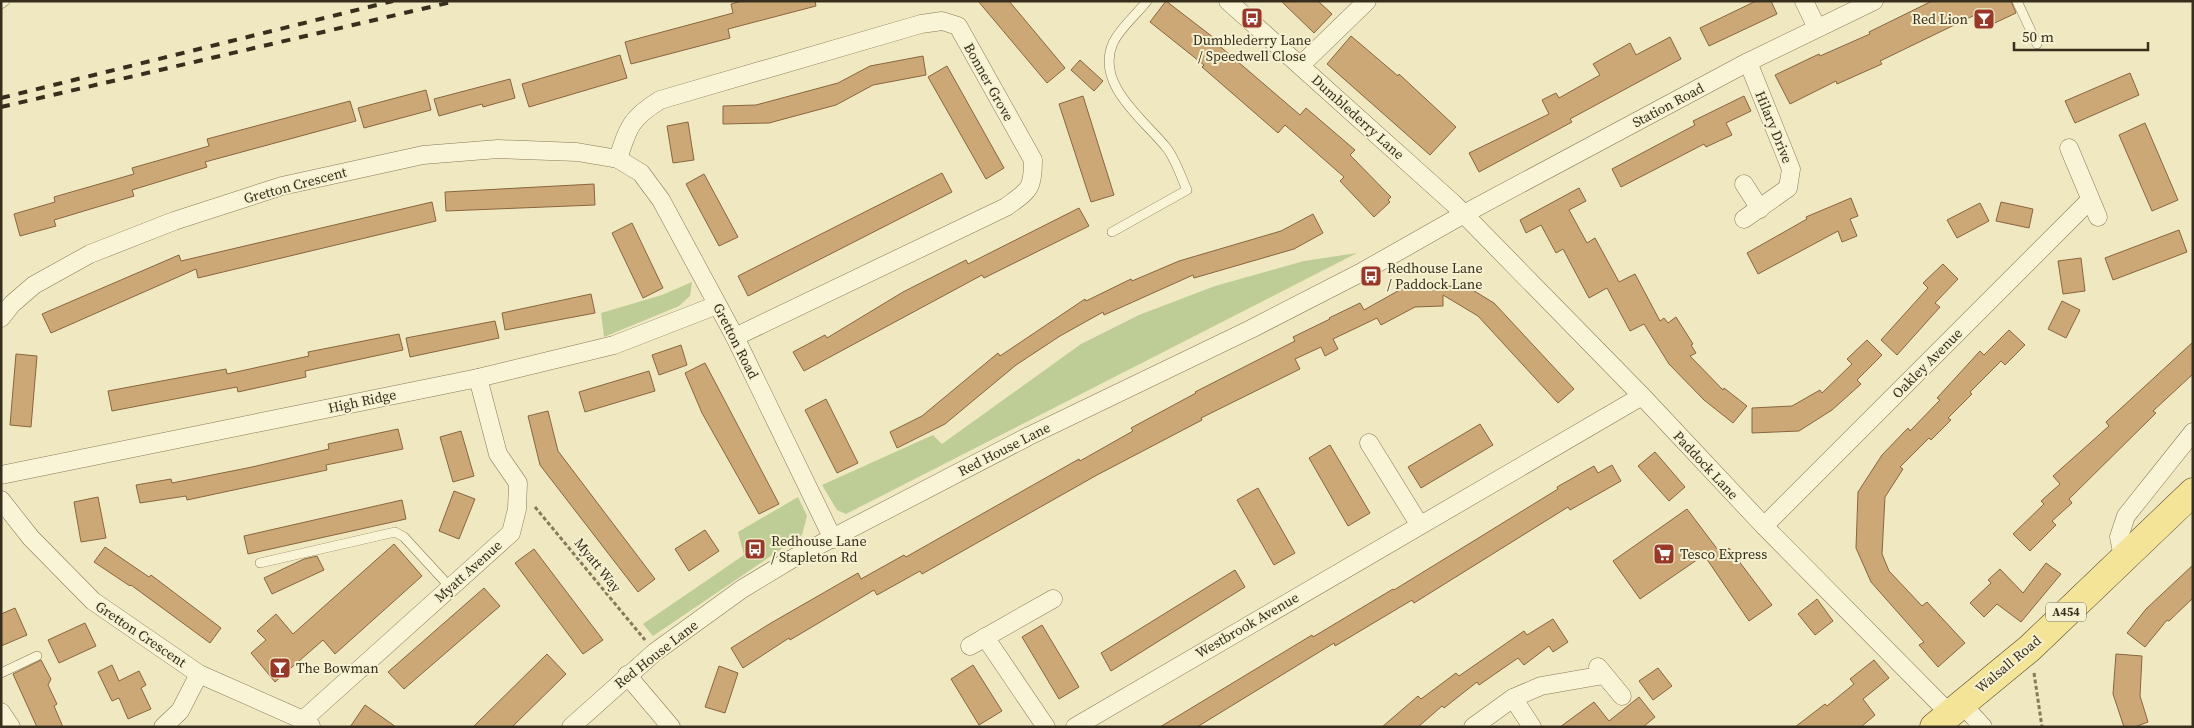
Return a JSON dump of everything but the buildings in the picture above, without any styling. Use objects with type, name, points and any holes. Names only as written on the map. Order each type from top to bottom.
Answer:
[{"type":"main road","name":"Walsall Road","points":[[1948,715],[2030,648],[2193,492]]},
{"type":"street","name":"Dumblederry Lane","points":[[1228,1],[1464,214]]},
{"type":"street","points":[[1301,65],[1367,1]]},
{"type":"street","points":[[1804,1],[1817,28]]},
{"type":"street","name":"Station Road","points":[[1464,214],[1748,62],[1874,1]]},
{"type":"street","name":"Bonner Grove","points":[[618,159],[626,132],[640,113],[660,100],[921,24],[942,21],[958,26],[1033,160],[1033,181],[1026,193],[1006,207],[735,337]]},
{"type":"street","name":"Hilary Drive","points":[[1744,219],[1788,188],[1792,170],[1748,62]]},
{"type":"street","points":[[2069,148],[2098,217]]},
{"type":"street","name":"Gretton Crescent","points":[[1,318],[12,304],[34,285],[90,254],[174,221],[282,186],[423,154],[498,149],[577,152],[618,159]]},
{"type":"street","name":"Gretton Road","points":[[618,159],[641,173],[661,200],[735,337],[833,539]]},
{"type":"street","points":[[1744,184],[1760,209]]},
{"type":"street","name":"Oakley Avenue","points":[[1764,526],[2090,200]]},
{"type":"street","name":"Paddock Lane","points":[[1464,214],[1642,396],[1764,526],[1948,715],[1983,727]]},
{"type":"street","name":"Red House Lane","points":[[571,727],[655,652],[742,589],[790,560],[1029,436],[1251,329],[1360,273],[1464,214]]},
{"type":"street","name":"High Ridge","points":[[1,475],[478,378],[614,346],[718,306]]},
{"type":"street","name":"Myatt Avenue","points":[[308,723],[450,587],[511,533],[517,509],[518,483],[498,454],[478,378]]},
{"type":"street","name":"Westbrook Avenue","points":[[1075,727],[1419,524],[1642,396]]},
{"type":"street","points":[[2123,558],[2119,537],[2126,516],[2193,432]]},
{"type":"street","points":[[1369,443],[1419,524]]},
{"type":"street","name":"Gretton Crescent","points":[[1,500],[30,538],[93,601],[199,674],[308,723]]},
{"type":"street","points":[[1046,727],[978,642],[1053,599]]},
{"type":"street","points":[[1473,727],[1513,698],[1541,686],[1600,670],[1622,696]]},
{"type":"street","points":[[164,727],[180,710],[199,674]]},
{"type":"street","points":[[627,675],[672,727]]},
{"type":"street","points":[[1513,698],[1532,727]]},
{"type":"street","points":[[1,712],[11,727]]},
{"type":"lane","points":[[1,4],[5,1]]},
{"type":"lane","points":[[1112,232],[1187,190],[1167,147],[1143,123],[1119,93],[1112,74],[1109,58],[1114,42],[1147,1]]},
{"type":"lane","points":[[2017,1],[2037,44]]},
{"type":"lane","points":[[260,563],[395,532],[404,537],[450,587]]},
{"type":"lane","points":[[1,673],[37,656]]},
{"type":"path","name":"Myatt Way","points":[[517,509],[536,506],[655,652]]},
{"type":"path","points":[[2030,648],[2042,727]]},
{"type":"green space","points":[[1357,253],[846,514],[837,510],[822,485],[933,435],[942,444],[1081,344],[1139,315],[1215,286],[1304,261]]},
{"type":"green space","points":[[692,282],[690,296],[679,306],[604,337],[601,313],[662,295]]},
{"type":"green space","points":[[798,497],[807,516],[802,535],[653,636],[643,624],[744,555],[738,532]]},
{"type":"railway","points":[[1,98],[393,1]]},
{"type":"railway","points":[[1,107],[456,1]]},
{"type":"place","name":"Dumblederry Lane / Speedwell Close","points":[[1252,18]]},
{"type":"place","name":"Red Lion","points":[[1984,19]]},
{"type":"place","name":"Redhouse Lane / Paddock Lane","points":[[1371,276]]},
{"type":"place","name":"Redhouse Lane / Stapleton Rd","points":[[755,549]]},
{"type":"place","name":"Tesco Express","points":[[1664,554]]},
{"type":"place","name":"The Bowman","points":[[280,668]]}]
